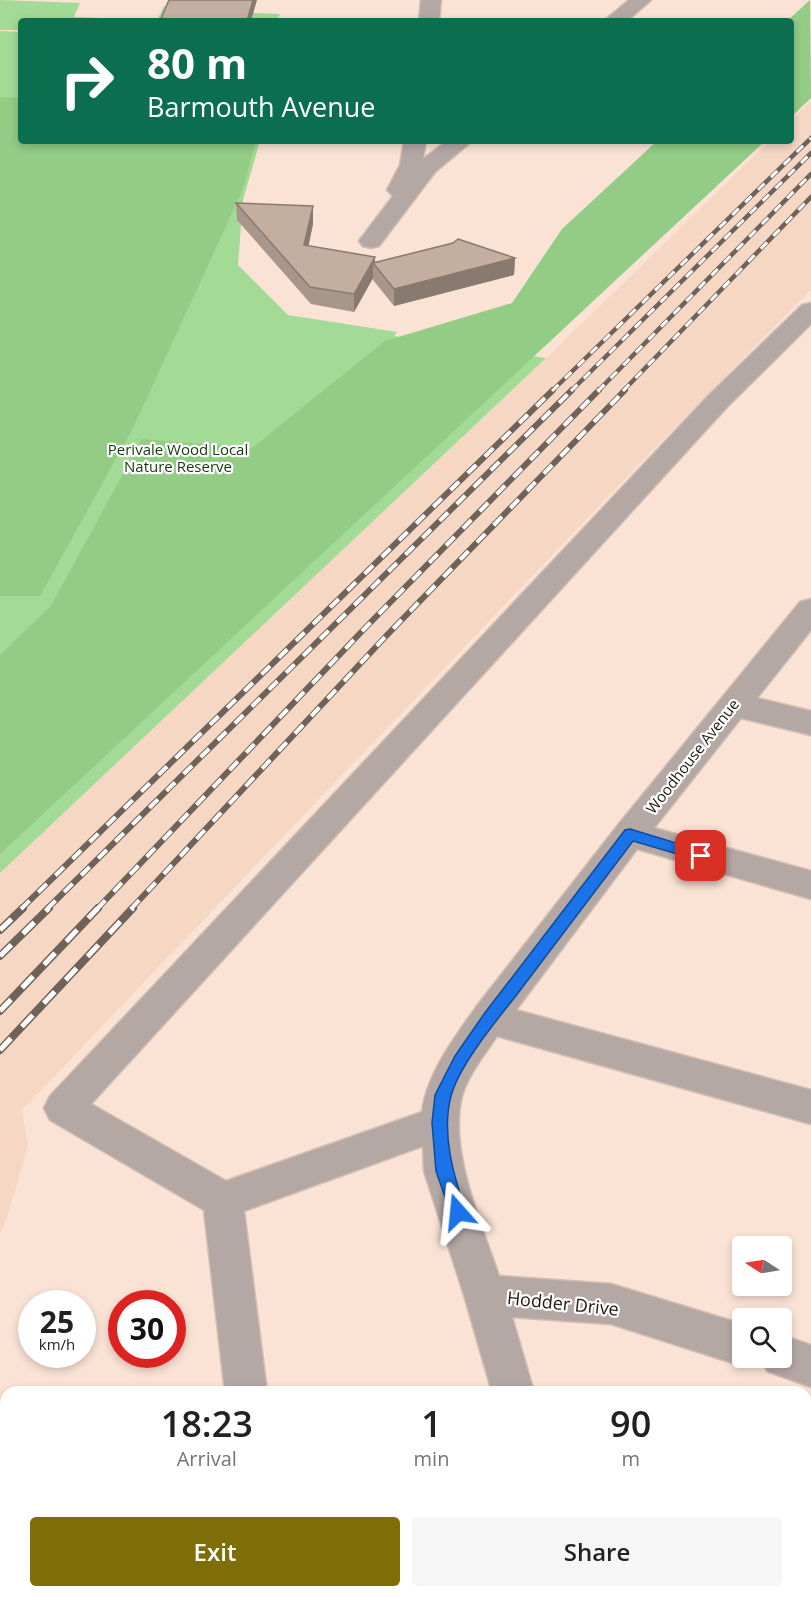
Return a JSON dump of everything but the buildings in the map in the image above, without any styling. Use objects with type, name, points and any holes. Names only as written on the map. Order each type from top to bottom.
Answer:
[{"type":"street","points":[[429,18],[431,0]]},
{"type":"street","points":[[619,18],[641,0]]},
{"type":"street","points":[[414,144],[411,165],[370,241],[427,167],[457,144]]},
{"type":"street","points":[[440,1123],[223,1200],[63,1108],[718,401],[811,310]]},
{"type":"street","name":"Woodhouse Avenue","points":[[511,1386],[485,1295],[444,1171],[440,1123],[443,1095],[460,1061],[489,1018],[732,704],[811,609]]},
{"type":"street","points":[[732,704],[811,723]]},
{"type":"street","points":[[630,834],[811,885]]},
{"type":"street","points":[[489,1018],[811,1107]]},
{"type":"street","points":[[223,1200],[245,1386]]},
{"type":"street","name":"Hodder Drive","points":[[485,1295],[611,1304],[732,1341]]},
{"type":"street","points":[[792,1359],[811,1365]]},
{"type":"shaded area","points":[[811,101],[811,290],[644,459],[22,1110],[28,1146],[7,1218],[0,1234],[0,873],[546,358],[767,144],[794,144],[794,118]]},
{"type":"green space","points":[[0,0],[80,3],[74,17],[102,18],[18,18],[18,30],[0,30]]},
{"type":"green space","points":[[810,0],[811,98],[794,114],[794,18],[790,18]]},
{"type":"green space","points":[[164,6],[250,16],[254,13],[280,14],[278,18],[158,18]]},
{"type":"green space","name":"Perivale Wood Local Nature Reserve","points":[[0,31],[18,32],[18,144],[259,144],[243,200],[238,265],[288,315],[397,332],[394,336],[546,358],[0,873]]},
{"type":"green space","points":[[0,97],[18,98],[18,144],[255,144],[243,189],[134,426],[40,596],[0,596]]},
{"type":"green space","points":[[654,144],[762,144],[0,854],[0,655],[51,606],[142,439],[252,448],[385,341],[512,303],[562,229]]},
{"type":"railway","points":[[552,391],[811,138]]},
{"type":"railway","points":[[571,391],[811,153]]},
{"type":"railway","points":[[598,391],[811,174]]},
{"type":"railway","points":[[623,391],[811,197]]},
{"type":"railway","points":[[21,909],[553,390]]},
{"type":"railway","points":[[47,909],[572,390]]},
{"type":"railway","points":[[97,909],[367,626],[599,390]]},
{"type":"railway","points":[[131,909],[387,635],[625,390]]},
{"type":"railway","points":[[0,930],[23,908]]},
{"type":"railway","points":[[0,956],[49,908]]},
{"type":"railway","points":[[0,1011],[98,908]]},
{"type":"railway","points":[[0,1050],[133,908]]},
{"type":"route","points":[[458,1212],[444,1171],[440,1123],[443,1095],[460,1061],[489,1018],[630,834],[701,856]]}]
